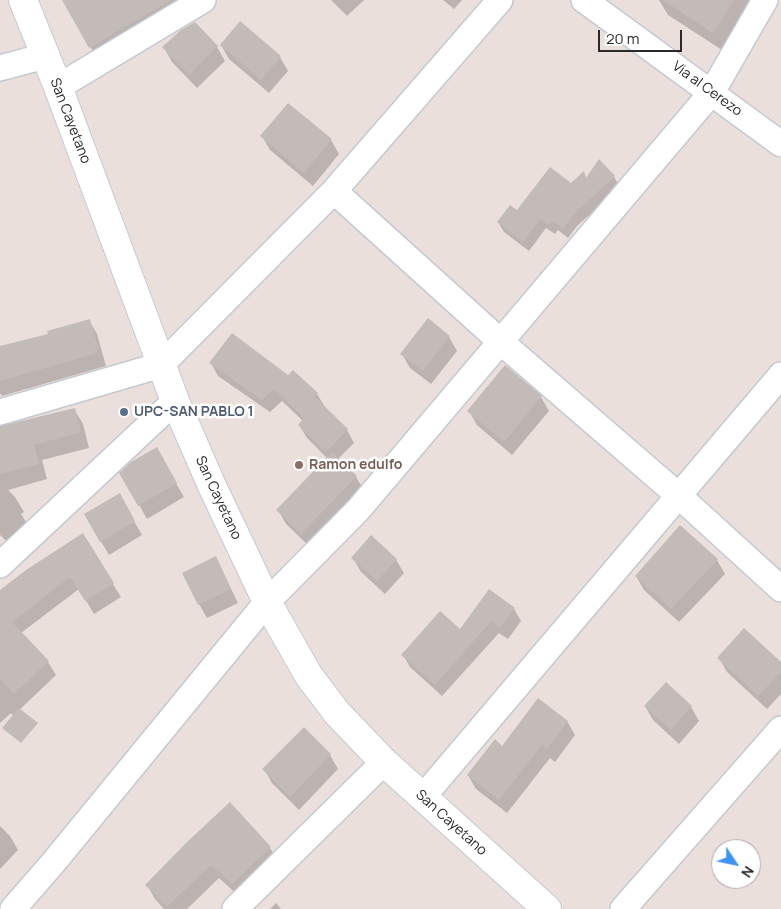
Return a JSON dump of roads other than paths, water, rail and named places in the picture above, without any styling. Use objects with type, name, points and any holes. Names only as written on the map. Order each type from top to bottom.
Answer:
[{"type":"main road","name":"San Cayetano","points":[[23,0],[58,87],[175,401],[212,486],[267,602],[309,676],[337,713],[384,762],[548,909]]},
{"type":"street","points":[[58,87],[203,0]]},
{"type":"street","points":[[0,412],[161,365],[334,191],[500,0]]},
{"type":"street","name":"Via al Cerezo","points":[[584,0],[781,144]]},
{"type":"street","points":[[13,909],[267,602],[358,510],[712,92],[765,0]]},
{"type":"street","points":[[0,68],[45,56]]},
{"type":"street","points":[[334,191],[501,342],[679,496],[781,589]]},
{"type":"street","points":[[422,798],[781,375]]},
{"type":"street","points":[[0,565],[175,401]]},
{"type":"street","points":[[623,909],[781,729]]},
{"type":"street","points":[[235,909],[384,762]]},
{"type":"place","name":"UPC-SAN PABLO 1","points":[[124,412]]},
{"type":"place","name":"Ramon edulfo","points":[[299,465]]}]
